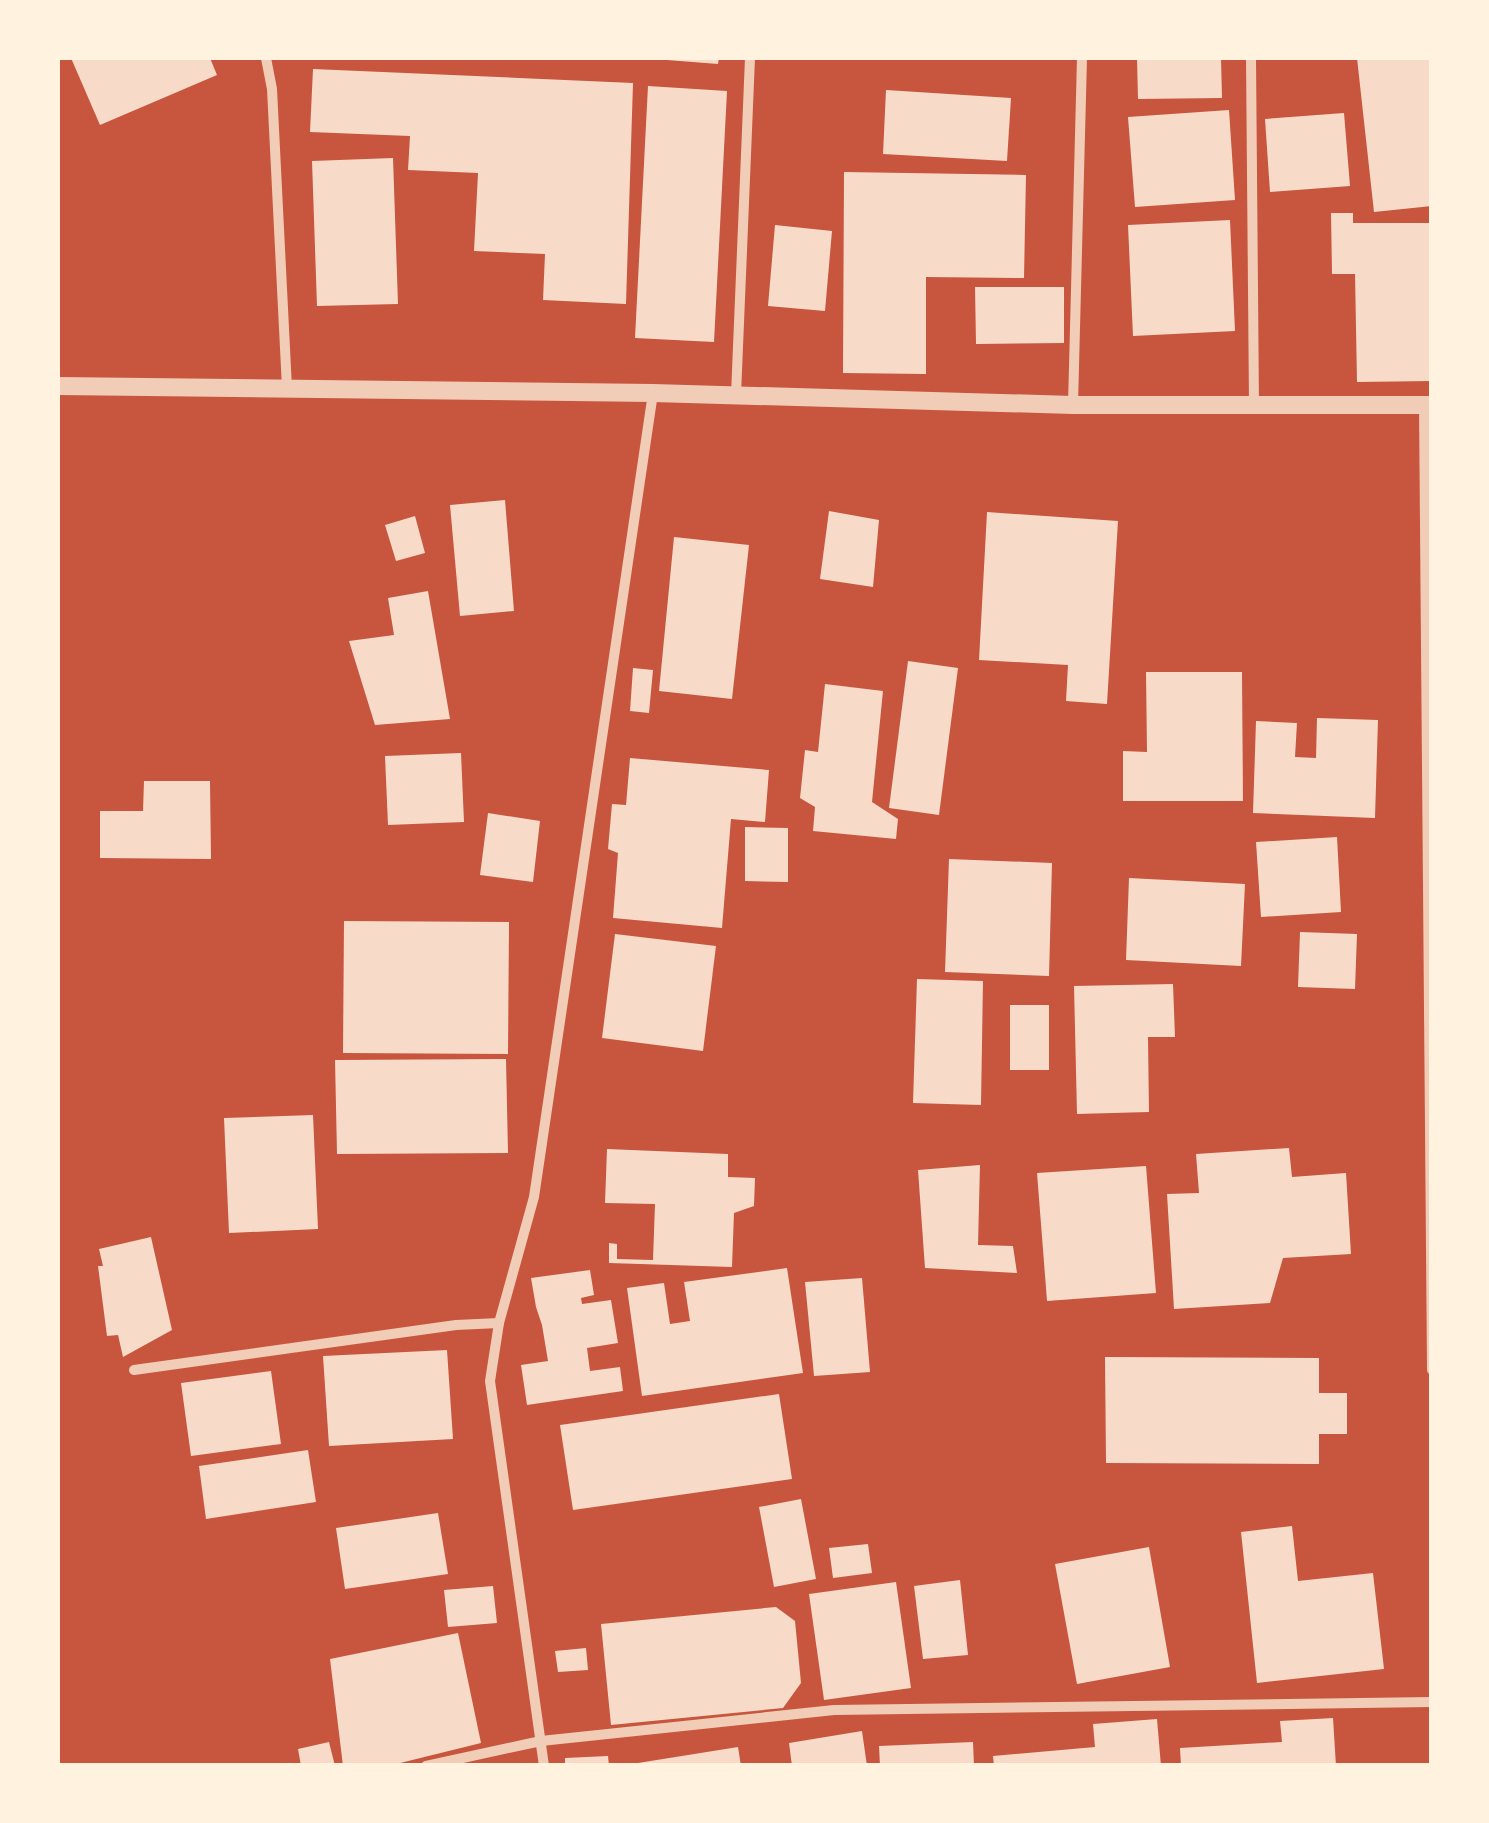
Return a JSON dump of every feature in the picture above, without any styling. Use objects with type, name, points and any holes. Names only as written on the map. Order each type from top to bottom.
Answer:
[{"type":"street","points":[[266,58],[272,89],[287,388]]},
{"type":"street","points":[[736,395],[750,58]]},
{"type":"street","points":[[1073,405],[1082,58]]},
{"type":"street","points":[[1251,58],[1254,405]]},
{"type":"street","points":[[58,386],[653,393],[1073,405],[1428,405],[1432,1370]]},
{"type":"street","points":[[544,1766],[490,1381],[498,1322],[534,1197],[653,393]]},
{"type":"street","points":[[134,1370],[456,1324],[498,1322]]},
{"type":"street","points":[[426,1766],[540,1740],[834,1710],[1432,1702]]},
{"type":"building","points":[[71,58],[210,58],[217,75],[100,125]]},
{"type":"building","points":[[667,58],[719,58],[718,64]]},
{"type":"building","points":[[1137,58],[1221,58],[1222,98],[1138,99]]},
{"type":"building","points":[[1357,58],[1432,58],[1432,206],[1374,212]]},
{"type":"building","points":[[313,69],[633,83],[626,304],[543,300],[545,254],[474,251],[478,173],[408,170],[410,136],[310,132]]},
{"type":"building","points":[[648,86],[727,91],[714,342],[635,338]]},
{"type":"building","points":[[886,90],[1011,98],[1007,161],[883,154]]},
{"type":"building","points":[[1229,110],[1235,200],[1135,207],[1128,117]]},
{"type":"building","points":[[1344,113],[1350,186],[1270,192],[1265,119]]},
{"type":"building","points":[[393,158],[398,304],[317,306],[312,161]]},
{"type":"building","points":[[844,172],[1026,175],[1024,278],[926,277],[926,374],[843,373]]},
{"type":"building","points":[[1331,213],[1353,213],[1353,223],[1432,223],[1432,381],[1357,382],[1355,274],[1332,274]]},
{"type":"building","points":[[1230,220],[1235,331],[1133,336],[1128,225]]},
{"type":"building","points":[[775,225],[832,231],[825,311],[768,306]]},
{"type":"building","points":[[975,287],[1064,287],[1064,343],[976,344]]},
{"type":"building","points":[[505,500],[514,611],[460,616],[450,505]]},
{"type":"building","points":[[829,511],[879,520],[873,587],[820,579]]},
{"type":"building","points":[[987,512],[1118,521],[1107,704],[1066,701],[1068,665],[979,660]]},
{"type":"building","points":[[415,516],[425,553],[396,561],[385,525]]},
{"type":"building","points":[[674,537],[749,545],[732,699],[659,691]]},
{"type":"building","points":[[428,591],[450,719],[375,725],[349,641],[394,635],[388,598]]},
{"type":"building","points":[[908,661],[958,668],[939,815],[889,808]]},
{"type":"building","points":[[633,668],[653,670],[649,713],[630,711]]},
{"type":"building","points":[[1146,672],[1242,672],[1243,801],[1123,801],[1123,751],[1147,752]]},
{"type":"building","points":[[825,684],[883,691],[872,802],[898,819],[896,839],[813,831],[815,807],[800,798],[805,750],[818,752]]},
{"type":"building","points":[[1317,718],[1378,720],[1375,818],[1253,813],[1256,721],[1297,723],[1295,757],[1316,758]]},
{"type":"building","points":[[461,753],[464,822],[388,825],[385,756]]},
{"type":"building","points":[[630,758],[769,770],[765,822],[731,819],[722,928],[613,918],[618,853],[608,849],[612,804],[626,805]]},
{"type":"building","points":[[144,781],[210,781],[211,859],[100,858],[100,811],[143,811]]},
{"type":"building","points":[[488,813],[540,821],[533,882],[480,875]]},
{"type":"building","points":[[745,827],[788,828],[788,882],[745,881]]},
{"type":"building","points":[[1337,837],[1341,912],[1261,917],[1256,842]]},
{"type":"building","points":[[949,859],[1052,863],[1049,976],[945,972]]},
{"type":"building","points":[[1129,878],[1245,884],[1241,966],[1126,960]]},
{"type":"building","points":[[344,921],[509,922],[508,1054],[343,1053]]},
{"type":"building","points":[[1300,932],[1357,934],[1355,989],[1298,987]]},
{"type":"building","points":[[615,934],[716,946],[703,1051],[602,1038]]},
{"type":"building","points":[[917,979],[983,981],[981,1105],[913,1103]]},
{"type":"building","points":[[1173,984],[1175,1037],[1148,1037],[1149,1112],[1077,1114],[1074,986]]},
{"type":"building","points":[[1010,1005],[1049,1005],[1049,1070],[1010,1070]]},
{"type":"building","points":[[506,1059],[508,1153],[337,1154],[335,1060]]},
{"type":"building","points":[[313,1115],[318,1229],[229,1233],[224,1118]]},
{"type":"building","points":[[1289,1148],[1292,1177],[1346,1173],[1351,1254],[1283,1258],[1270,1303],[1174,1309],[1167,1194],[1199,1193],[1196,1154]]},
{"type":"building","points":[[607,1149],[728,1154],[728,1177],[755,1178],[754,1206],[734,1213],[732,1267],[609,1263],[609,1243],[617,1244],[617,1259],[653,1260],[655,1204],[605,1203]]},
{"type":"building","points":[[980,1165],[978,1245],[1013,1246],[1017,1273],[925,1268],[918,1170]]},
{"type":"building","points":[[1146,1166],[1156,1293],[1047,1301],[1037,1173]]},
{"type":"building","points":[[151,1237],[172,1330],[123,1357],[118,1335],[107,1336],[99,1249]]},
{"type":"building","points":[[787,1268],[803,1373],[642,1396],[627,1288],[664,1283],[670,1324],[690,1321],[684,1282]]},
{"type":"building","points":[[590,1270],[594,1295],[581,1298],[582,1304],[611,1300],[618,1343],[587,1348],[590,1371],[620,1367],[623,1391],[527,1405],[521,1365],[548,1361],[531,1278]]},
{"type":"building","points":[[862,1278],[870,1372],[814,1376],[805,1282]]},
{"type":"building","points":[[447,1350],[453,1439],[329,1446],[323,1356]]},
{"type":"building","points":[[1105,1357],[1319,1358],[1319,1393],[1347,1393],[1347,1434],[1319,1434],[1319,1464],[1106,1463]]},
{"type":"building","points":[[271,1371],[281,1444],[191,1456],[181,1383]]},
{"type":"building","points":[[779,1394],[792,1479],[573,1510],[560,1425]]},
{"type":"building","points":[[308,1450],[316,1502],[206,1519],[199,1466]]},
{"type":"building","points":[[801,1499],[816,1579],[774,1587],[759,1507]]},
{"type":"building","points":[[438,1513],[448,1574],[345,1589],[336,1528]]},
{"type":"building","points":[[1292,1526],[1298,1581],[1373,1573],[1384,1669],[1257,1683],[1241,1532]]},
{"type":"building","points":[[868,1544],[872,1573],[833,1578],[829,1548]]},
{"type":"building","points":[[1149,1547],[1170,1667],[1077,1684],[1055,1564]]},
{"type":"building","points":[[960,1580],[968,1655],[923,1659],[914,1586]]},
{"type":"building","points":[[896,1582],[911,1688],[824,1700],[809,1594]]},
{"type":"building","points":[[493,1586],[497,1623],[448,1627],[444,1590]]},
{"type":"building","points":[[776,1607],[795,1621],[801,1683],[783,1708],[611,1725],[601,1624]]},
{"type":"building","points":[[458,1633],[481,1743],[388,1766],[343,1766],[330,1659]]},
{"type":"building","points":[[586,1648],[588,1670],[558,1672],[555,1651]]},
{"type":"building","points":[[1333,1718],[1336,1766],[1181,1766],[1180,1748],[1282,1742],[1280,1721]]},
{"type":"building","points":[[1157,1719],[1161,1766],[994,1766],[993,1756],[1095,1747],[1093,1724]]},
{"type":"building","points":[[862,1731],[867,1766],[792,1766],[789,1743]]},
{"type":"building","points":[[329,1742],[335,1766],[301,1766],[298,1749]]},
{"type":"building","points":[[973,1742],[974,1766],[880,1766],[879,1746]]},
{"type":"building","points":[[738,1747],[741,1766],[638,1766],[638,1763]]},
{"type":"building","points":[[608,1756],[609,1766],[565,1766],[565,1758]]}]
